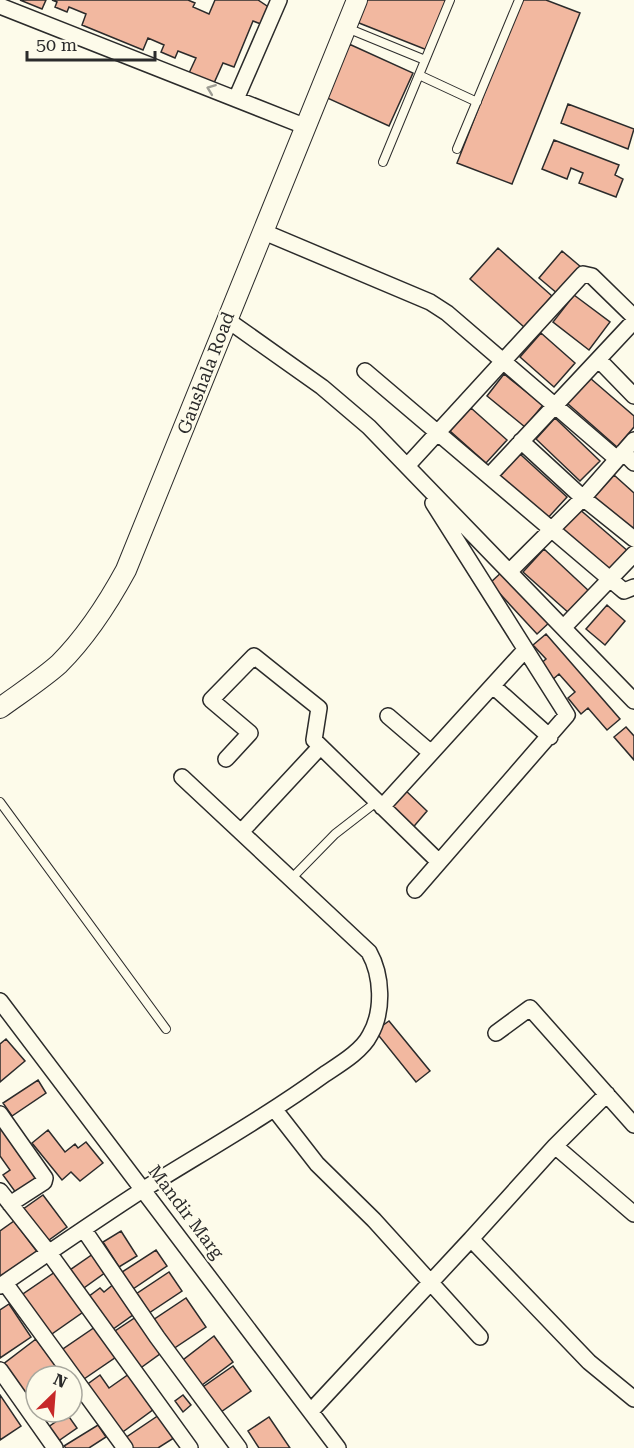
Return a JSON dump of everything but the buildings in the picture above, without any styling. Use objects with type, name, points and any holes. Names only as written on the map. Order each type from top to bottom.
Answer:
[{"type":"street","points":[[236,99],[279,0]]},
{"type":"street","name":"Gaushala Road","points":[[0,708],[57,665],[83,637],[107,605],[126,570],[159,494],[226,319],[357,0]]},
{"type":"street","points":[[0,6],[304,126]]},
{"type":"street","points":[[264,231],[430,302],[461,324],[555,404],[624,458]]},
{"type":"street","points":[[407,466],[583,273],[592,276],[634,319],[599,360],[555,404],[490,476]]},
{"type":"street","points":[[226,319],[322,387],[369,427],[634,701]]},
{"type":"street","points":[[599,360],[634,396]]},
{"type":"street","points":[[365,371],[609,579],[624,591],[634,587]]},
{"type":"street","points":[[510,571],[624,458],[634,440]]},
{"type":"street","points":[[521,441],[634,539]]},
{"type":"street","points":[[415,890],[567,715],[419,480]]},
{"type":"street","points":[[564,627],[634,554]]},
{"type":"street","points":[[378,805],[525,650]]},
{"type":"street","points":[[226,759],[250,733],[211,700],[254,656],[319,708],[314,740],[378,805],[439,862]]},
{"type":"street","points":[[493,686],[550,737]]},
{"type":"street","points":[[388,716],[430,752]]},
{"type":"street","points":[[241,832],[320,747]]},
{"type":"street","points":[[125,1448],[2,1284],[144,1189],[274,1110],[366,1042],[376,1018],[379,999],[377,972],[369,952],[182,777]]},
{"type":"street","name":"Mandir Marg","points":[[0,1001],[338,1448]]},
{"type":"street","points":[[496,1033],[530,1008],[634,1125]]},
{"type":"street","points":[[311,1412],[555,1146],[607,1095]]},
{"type":"street","points":[[274,1110],[317,1164],[432,1282],[480,1337]]},
{"type":"street","points":[[0,1114],[45,1178],[40,1185],[10,1204]]},
{"type":"street","points":[[555,1146],[634,1214]]},
{"type":"street","points":[[0,1191],[49,1253],[190,1448]]},
{"type":"street","points":[[84,1230],[157,1337],[239,1448]]},
{"type":"street","points":[[471,1239],[589,1362],[634,1399]]},
{"type":"street","points":[[0,1371],[55,1448]]},
{"type":"lane","points":[[382,162],[450,0]]},
{"type":"lane","points":[[457,149],[519,0]]},
{"type":"lane","points":[[346,27],[425,60]]},
{"type":"lane","points":[[419,75],[477,102]]},
{"type":"lane","points":[[0,802],[166,1029]]},
{"type":"lane","points":[[291,879],[334,834],[378,805]]}]
